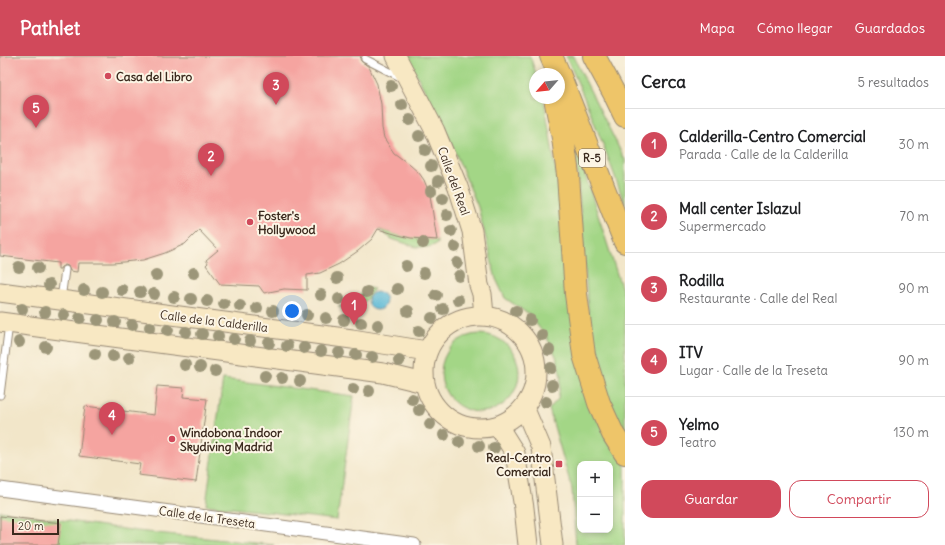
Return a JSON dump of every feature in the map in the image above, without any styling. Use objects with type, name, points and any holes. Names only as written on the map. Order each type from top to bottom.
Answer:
[{"type":"highway","points":[[542,56],[546,68]]},
{"type":"highway","name":"R-5","points":[[551,56],[556,68]]},
{"type":"highway","points":[[594,56],[625,116]]},
{"type":"highway","name":"R-5","points":[[565,89],[625,242]]},
{"type":"highway","points":[[555,104],[563,138],[568,175],[576,294],[584,355],[599,403],[613,434],[625,453]]},
{"type":"street","name":"Calle del Real","points":[[396,56],[435,131],[458,187],[472,231],[484,316]]},
{"type":"street","name":"Calle de la Calderilla","points":[[0,292],[427,350]]},
{"type":"street","points":[[484,316],[507,322],[525,339],[535,361],[535,385],[524,408],[512,418],[498,426],[474,428],[451,421],[434,404],[424,382],[423,366],[427,350],[440,331],[460,318],[484,316]]},
{"type":"street","points":[[5,323],[383,373],[424,382]]},
{"type":"street","points":[[524,408],[541,447],[553,545]]},
{"type":"street","points":[[498,426],[515,453],[524,508],[528,545]]},
{"type":"street","name":"Calle de la Treseta","points":[[0,489],[329,540],[414,545]]},
{"type":"lane","points":[[365,59],[410,82]]},
{"type":"lane","points":[[61,301],[65,270]]},
{"type":"lane","points":[[0,395],[5,323]]},
{"type":"green space","points":[[407,56],[530,56],[534,68],[529,68],[529,104],[545,104],[557,178],[592,359],[575,143],[625,299],[625,545],[576,545],[572,489],[549,409],[558,399],[561,377],[556,356],[546,336],[528,314],[505,298],[496,279],[478,207],[450,140]]},
{"type":"green space","points":[[566,56],[573,56],[625,160],[625,205],[597,130]]},
{"type":"green space","points":[[378,229],[407,237],[437,240],[437,244],[429,247],[416,247],[392,239]]},
{"type":"green space","points":[[369,288],[374,289],[367,299],[360,304],[350,308],[338,307],[349,303]]},
{"type":"green space","points":[[480,334],[495,337],[502,341],[512,351],[516,358],[519,373],[516,388],[512,395],[502,405],[495,409],[480,412],[465,409],[458,405],[448,395],[444,388],[441,373],[444,358],[448,351],[458,341],[465,337]]},
{"type":"green space","points":[[223,379],[354,396],[337,520],[206,505]]},
{"type":"green space","points":[[0,511],[137,531],[274,545],[0,545]]},
{"type":"water","points":[[373,292],[381,292],[386,297],[384,308],[381,310],[373,310],[368,305],[368,297]]},
{"type":"building","points":[[0,56],[361,56],[361,61],[369,67],[377,84],[381,104],[384,138],[394,153],[419,173],[424,180],[430,195],[437,240],[411,238],[378,229],[372,239],[339,264],[320,273],[307,275],[307,290],[284,289],[264,293],[259,286],[220,284],[206,265],[208,263],[206,260],[218,250],[199,230],[185,244],[165,253],[143,260],[113,263],[78,263],[77,272],[70,271],[68,266],[65,265],[58,269],[58,263],[0,256]]},
{"type":"building","name":"Windobona Indoor Skydiving Madrid","points":[[157,386],[184,388],[183,397],[207,399],[196,482],[138,475],[140,464],[79,456],[85,406],[154,415]]},
{"type":"building","points":[[0,516],[61,523],[58,545],[0,545]]},
{"type":"place","name":"Casa del Libro","points":[[108,76]]},
{"type":"place","name":"Rodilla","points":[[276,105]]},
{"type":"place","name":"Yelmo","points":[[36,128]]},
{"type":"place","name":"Mall center Islazul","points":[[211,176]]},
{"type":"place","name":"Foster's Hollywood","points":[[250,222]]},
{"type":"place","name":"Calderilla-Centro Comercial","points":[[354,325]]},
{"type":"place","name":"ITV","points":[[112,435]]},
{"type":"place","name":"Windobona Indoor Skydiving Madrid","points":[[172,439]]},
{"type":"place","name":"Real-Centro Comercial","points":[[559,464]]}]
